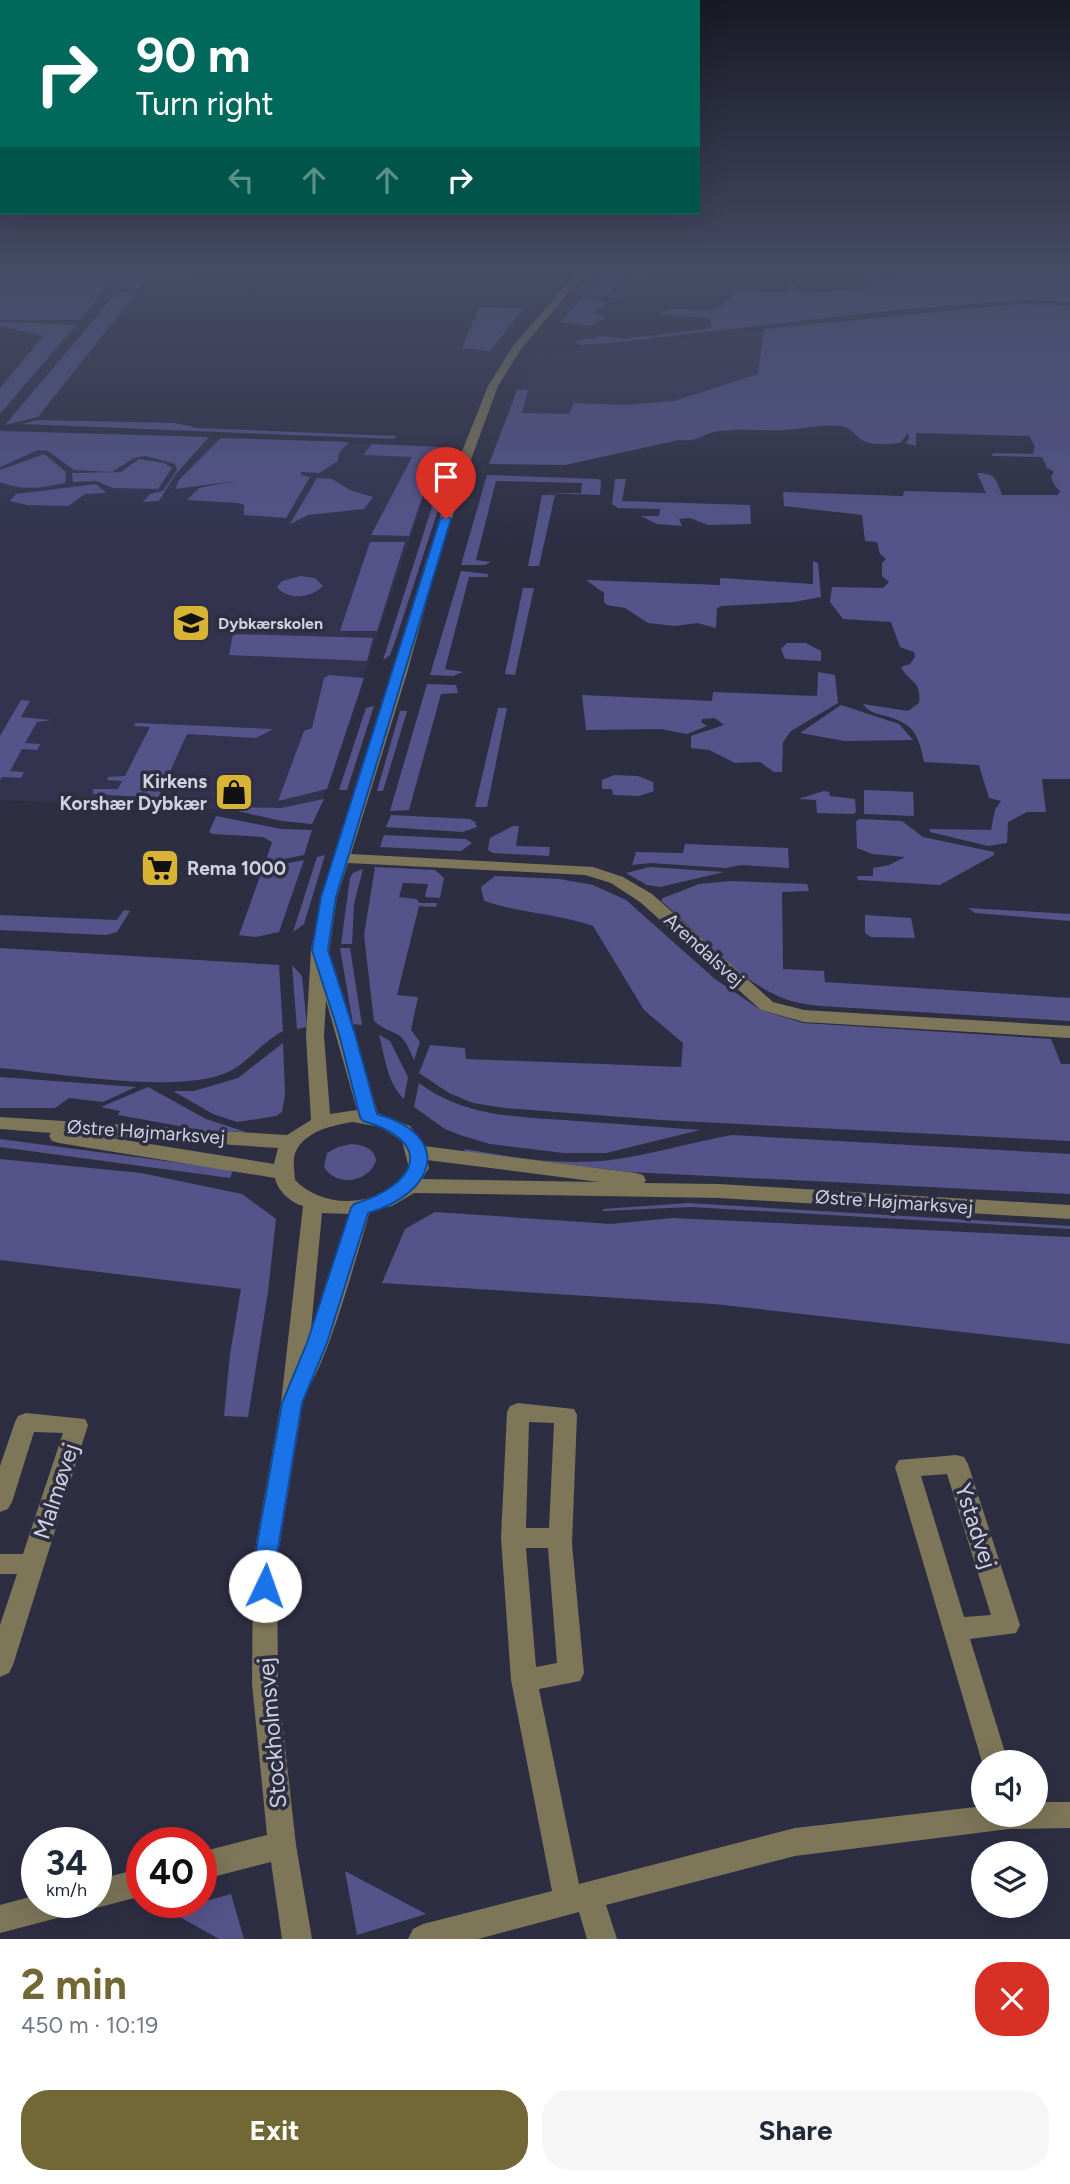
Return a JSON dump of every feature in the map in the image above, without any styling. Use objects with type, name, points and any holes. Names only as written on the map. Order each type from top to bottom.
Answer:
[{"type":"street","points":[[321,1123],[315,1036],[320,950],[329,897],[430,567],[480,416],[493,386],[508,361]]},
{"type":"street","name":"Arendalsvej","points":[[342,858],[587,870],[617,880],[646,898],[767,1006],[804,1016],[1070,1032]]},
{"type":"street","points":[[320,950],[347,1034],[369,1117]]},
{"type":"street","points":[[345,1117],[369,1117],[394,1124],[411,1137],[419,1152],[415,1176],[407,1186],[384,1202],[360,1208],[328,1208],[313,1204],[288,1185],[282,1172],[286,1151],[293,1142],[321,1123],[345,1117]]},
{"type":"street","name":"Østre Højmarksvej","points":[[0,1125],[293,1142]]},
{"type":"street","name":"Østre Højmarksvej","points":[[0,1125],[282,1172]]},
{"type":"street","name":"Østre Højmarksvej","points":[[419,1152],[719,1191]]},
{"type":"street","name":"Østre Højmarksvej","points":[[407,1186],[719,1191],[1070,1212]]},
{"type":"street","name":"Stockholmsvej","points":[[298,1939],[282,1846],[265,1684],[265,1561],[292,1403],[313,1204]]},
{"type":"street","name":"Stockholmsvej","points":[[292,1403],[317,1343],[360,1208]]},
{"type":"street","points":[[524,1679],[571,1673],[561,1538],[566,1415],[518,1412],[513,1538],[524,1679],[578,1898],[602,1939]]},
{"type":"street","name":"Malmøvej","points":[[0,1502],[26,1422],[76,1425],[0,1665]]},
{"type":"street","name":"Ystadvej","points":[[954,1629],[1007,1625],[956,1464],[907,1467],[939,1579],[954,1629],[990,1750]]},
{"type":"street","points":[[513,1538],[561,1538]]},
{"type":"street","name":"Malmøvej","points":[[0,1564],[33,1564]]},
{"type":"street","points":[[1048,1815],[1070,1815]]},
{"type":"street","points":[[423,1939],[795,1842],[971,1820]]},
{"type":"street","points":[[217,1862],[282,1846]]},
{"type":"street","points":[[0,1919],[21,1914]]},
{"type":"shaded area","points":[[22,361],[45,361],[0,414],[0,388]]},
{"type":"shaded area","points":[[58,361],[82,361],[38,417],[5,425]]},
{"type":"shaded area","points":[[532,361],[766,361],[763,399],[623,405],[573,403],[569,414],[510,413]]},
{"type":"shaded area","points":[[760,361],[1070,361],[1070,779],[1042,779],[1046,812],[1027,812],[1008,822],[1007,843],[988,846],[930,832],[930,829],[991,830],[995,810],[1001,801],[989,798],[979,765],[924,762],[916,736],[907,725],[871,711],[863,704],[908,711],[919,703],[917,686],[901,667],[910,664],[915,657],[914,652],[900,647],[891,622],[843,619],[830,602],[832,587],[883,588],[889,582],[882,576],[882,563],[886,559],[880,554],[877,542],[865,541],[862,515],[784,506],[783,492],[903,496],[904,491],[986,493],[977,473],[992,476],[1002,495],[1058,495],[1060,491],[1051,477],[1054,472],[1047,468],[1042,457],[991,456],[994,453],[1033,454],[1035,446],[1029,436],[916,433],[916,446],[905,443],[909,439],[908,433],[900,443],[876,444],[862,440],[850,429],[840,426],[728,430],[692,440],[679,440],[565,465],[489,464],[517,390],[528,390],[522,413],[569,414],[574,403],[625,405],[674,401],[758,374]]},
{"type":"shaded area","points":[[38,420],[175,423],[198,428],[397,436],[393,439],[22,424]]},
{"type":"shaded area","points":[[0,431],[209,437],[175,475],[159,501],[143,502],[150,494],[163,491],[177,470],[175,464],[146,456],[134,458],[112,472],[74,470],[48,451],[38,450],[0,467]]},
{"type":"shaded area","name":"Dybkærskolen","points":[[0,433],[441,446],[317,814],[0,800]]},
{"type":"shaded area","points":[[221,438],[349,442],[339,453],[338,461],[319,473],[301,472],[301,475],[310,477],[286,518],[244,515],[244,505],[238,503],[187,500],[199,488],[235,481],[175,489],[179,480]]},
{"type":"shaded area","points":[[372,444],[439,447],[409,536],[371,535],[412,457],[363,455]]},
{"type":"shaded area","points":[[44,454],[66,472],[65,483],[32,488],[0,482],[0,470]]},
{"type":"shaded area","points":[[455,458],[395,642],[390,655],[383,660],[448,459]]},
{"type":"shaded area","points":[[139,459],[164,463],[172,468],[158,489],[113,488],[96,481],[73,482],[72,473],[121,472]]},
{"type":"shaded area","points":[[487,475],[597,479],[601,480],[600,495],[543,493],[581,493],[582,483],[496,481],[476,560],[491,562],[485,565],[461,565]]},
{"type":"shaded area","points":[[317,478],[332,479],[350,490],[373,497],[364,509],[308,515],[290,524]]},
{"type":"shaded area","points":[[615,479],[626,479],[622,501],[750,505],[751,524],[708,525],[690,518],[679,519],[682,526],[657,524],[641,516],[659,516],[660,509],[618,508],[612,504]]},
{"type":"shaded area","points":[[96,484],[106,493],[85,494],[68,506],[27,505],[10,501],[16,494]]},
{"type":"shaded area","points":[[542,495],[555,495],[539,566],[528,566]]},
{"type":"shaded area","points":[[370,542],[405,542],[377,631],[340,631]]},
{"type":"shaded area","points":[[813,561],[818,563],[821,597],[794,602],[722,606],[717,608],[716,628],[697,623],[675,626],[648,623],[625,608],[607,605],[604,602],[604,593],[586,580],[720,585],[720,578],[813,584]]},
{"type":"shaded area","points":[[461,571],[488,574],[488,577],[469,577],[445,669],[463,672],[453,676],[430,675]]},
{"type":"shaded area","points":[[301,576],[315,578],[323,586],[313,593],[300,596],[287,594],[277,587],[282,581]]},
{"type":"shaded area","points":[[523,588],[534,588],[515,675],[505,674]]},
{"type":"shaded area","points":[[233,634],[373,638],[367,661],[229,655]]},
{"type":"shaded area","points":[[787,643],[806,643],[821,651],[821,661],[785,659],[781,649]]},
{"type":"shaded area","points":[[818,672],[835,675],[838,703],[791,731],[783,742],[782,772],[774,772],[760,762],[735,763],[709,750],[691,748],[691,736],[724,725],[715,718],[702,719],[701,722],[707,726],[687,734],[661,729],[586,730],[582,695],[712,701],[713,692],[817,696]]},
{"type":"shaded area","points":[[329,675],[364,678],[327,789],[278,801],[304,731],[312,728],[324,678]]},
{"type":"shaded area","points":[[427,684],[456,685],[458,693],[441,694],[409,810],[390,811]]},
{"type":"shaded area","points":[[21,700],[30,701],[21,717],[51,720],[37,722],[25,743],[40,744],[37,750],[22,749],[10,771],[24,772],[21,778],[2,777],[0,780],[0,736]]},
{"type":"shaded area","points":[[841,705],[899,724],[913,740],[845,741],[800,733]]},
{"type":"shaded area","points":[[374,706],[347,790],[339,790],[366,708]]},
{"type":"shaded area","points":[[498,708],[507,708],[487,807],[475,807]]},
{"type":"shaded area","points":[[400,711],[407,711],[383,791],[377,791]]},
{"type":"shaded area","points":[[135,723],[273,729],[256,738],[187,734],[158,798],[93,794],[93,789],[118,789],[122,781],[107,780],[108,777],[125,776],[150,727],[134,726]]},
{"type":"shaded area","points":[[614,775],[638,776],[653,782],[654,791],[639,796],[613,795],[612,789],[602,789],[602,780]]},
{"type":"shaded area","points":[[864,790],[913,792],[914,816],[864,814]]},
{"type":"shaded area","points":[[829,792],[830,796],[855,799],[856,812],[817,813],[816,800],[798,799]]},
{"type":"shaded area","points":[[324,799],[312,824],[282,821],[220,807],[281,808]]},
{"type":"shaded area","points":[[391,815],[470,819],[477,827],[463,832],[386,827]]},
{"type":"shaded area","points":[[216,816],[281,829],[312,830],[304,855],[265,863],[272,842],[263,837],[212,834],[209,832]]},
{"type":"shaded area","points":[[856,821],[902,821],[923,837],[994,852],[994,855],[940,885],[858,880],[857,876],[873,876],[873,868],[889,865],[905,857],[872,854],[857,848]]},
{"type":"shaded area","points":[[513,826],[519,826],[516,846],[550,847],[549,856],[493,853],[488,850],[490,838]]},
{"type":"shaded area","points":[[384,835],[466,839],[472,843],[461,851],[380,847]]},
{"type":"shaded area","points":[[685,844],[788,848],[789,868],[741,865],[726,868],[650,863],[632,865],[636,852],[683,853]]},
{"type":"shaded area","points":[[325,855],[304,924],[293,932],[317,857]]},
{"type":"shaded area","points":[[304,860],[279,932],[256,937],[239,935],[263,868]]},
{"type":"shaded area","points":[[375,867],[435,870],[444,878],[440,898],[425,897],[428,884],[403,883],[399,897],[416,899],[420,903],[437,903],[436,907],[419,906],[397,995],[418,997],[411,1030],[420,1042],[414,1060],[402,1037],[374,1021],[364,935]]},
{"type":"shaded area","points":[[650,867],[724,872],[660,887],[647,885],[626,873]]},
{"type":"shaded area","points":[[363,869],[354,904],[352,944],[341,944],[350,878],[353,873]]},
{"type":"shaded area","points":[[495,876],[559,879],[593,885],[626,900],[715,979],[761,1010],[803,1023],[1051,1039],[1061,1064],[1070,1064],[1070,1141],[661,1120],[505,1108],[473,1103],[449,1093],[419,1073],[430,1045],[465,1048],[466,1059],[681,1067],[683,1043],[644,1010],[593,926],[484,901],[481,887]]},
{"type":"shaded area","points":[[731,881],[807,884],[809,891],[782,892],[783,969],[824,971],[825,982],[1070,998],[1070,1021],[824,1006],[788,1000],[753,982],[737,970],[661,901],[699,884]]},
{"type":"shaded area","points":[[968,908],[1070,914],[1070,921],[975,913]]},
{"type":"shaded area","points":[[124,910],[130,911],[117,932],[106,935],[0,930],[0,915],[117,920]]},
{"type":"shaded area","points":[[865,915],[911,918],[915,938],[871,937],[865,933]]},
{"type":"shaded area","points":[[0,948],[279,965],[283,1031],[234,1069],[205,1079],[148,1082],[0,1068]]},
{"type":"shaded area","points":[[340,948],[350,948],[362,1025],[353,1024]]},
{"type":"shaded area","points":[[292,965],[302,976],[307,1027],[297,1029]]},
{"type":"shaded area","points":[[379,1035],[390,1041],[408,1077],[404,1099],[390,1078]]},
{"type":"shaded area","points":[[283,1043],[285,1095],[282,1112],[276,1116],[237,1122],[213,1114],[173,1091],[194,1091],[238,1078]]},
{"type":"shaded area","points":[[0,1077],[136,1087],[103,1102],[69,1098],[55,1108],[0,1108]]},
{"type":"shaded area","points":[[419,1083],[455,1103],[495,1114],[700,1130],[606,1153],[564,1153],[490,1144],[445,1129],[414,1107]]},
{"type":"shaded area","points":[[148,1087],[206,1119],[246,1132],[201,1130],[118,1115],[120,1111],[101,1107]]},
{"type":"shaded area","points":[[732,1135],[1070,1154],[1070,1194],[630,1172],[466,1152],[464,1149],[536,1160],[591,1162],[641,1155]]},
{"type":"shaded area","points":[[0,1139],[233,1170],[230,1178],[0,1147]]},
{"type":"shaded area","points":[[351,1144],[368,1148],[376,1161],[366,1174],[359,1178],[336,1178],[324,1167],[327,1153]]},
{"type":"shaded area","points":[[0,1159],[141,1173],[242,1194],[276,1219],[268,1292],[248,1417],[224,1416],[230,1354],[241,1289],[0,1260]]},
{"type":"shaded area","points":[[688,1203],[1070,1226],[1070,1229],[691,1207],[603,1211]]},
{"type":"shaded area","points":[[435,1212],[611,1224],[673,1218],[1070,1237],[1070,1344],[714,1304],[382,1283],[405,1229]]},
{"type":"shaded area","points":[[345,1871],[426,1914],[357,1935]]},
{"type":"shaded area","points":[[231,1894],[244,1939],[219,1939],[182,1918],[217,1918],[217,1898]]},
{"type":"place","name":"Dybkærskolen","points":[[191,623]]},
{"type":"place","name":"Kirkens Korshær Dybkær","points":[[234,792]]},
{"type":"place","name":"Rema 1000","points":[[160,868]]},
{"type":"route","points":[[265,1586],[265,1561],[292,1403],[317,1343],[360,1208],[384,1202],[407,1186],[415,1176],[419,1164],[419,1152],[411,1137],[394,1124],[369,1117],[347,1034],[320,950],[329,897],[446,519]]}]
